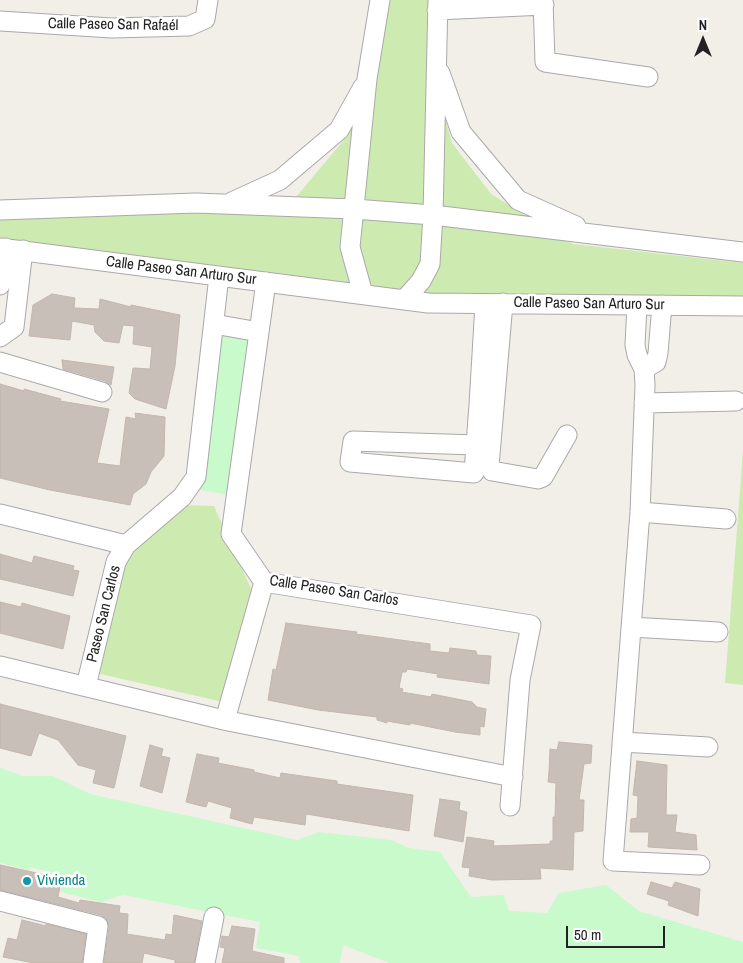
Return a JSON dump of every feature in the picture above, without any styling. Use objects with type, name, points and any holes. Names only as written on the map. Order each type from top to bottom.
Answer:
[{"type":"street","name":"Calle Paseo San Rafaél","points":[[0,21],[112,28],[189,26],[205,18],[208,0]]},
{"type":"street","points":[[363,294],[350,247],[367,79],[380,0]]},
{"type":"street","points":[[404,300],[421,280],[430,264],[438,5],[544,3],[545,62],[648,77]]},
{"type":"street","points":[[436,63],[461,132],[518,200],[591,233]]},
{"type":"street","points":[[226,204],[280,180],[339,130],[367,79]]},
{"type":"street","points":[[0,210],[196,203],[354,209],[433,215],[743,252]]},
{"type":"street","points":[[0,285],[10,249]]},
{"type":"street","points":[[0,337],[14,327],[10,249]]},
{"type":"street","name":"Calle Paseo San Arturo Sur","points":[[10,249],[428,303],[743,306]]},
{"type":"street","points":[[0,514],[126,545],[182,497],[196,477],[219,276]]},
{"type":"street","name":"Calle Paseo San Carlos","points":[[266,282],[231,534],[264,582],[531,625],[520,680],[510,806]]},
{"type":"street","points":[[494,304],[489,466],[492,471],[538,479],[543,476],[567,434]]},
{"type":"street","points":[[476,445],[353,441],[350,462],[474,474],[494,304]]},
{"type":"street","points":[[636,305],[636,355],[644,369],[640,512],[613,861],[700,865]]},
{"type":"street","points":[[644,369],[656,362],[662,305]]},
{"type":"street","points":[[214,324],[260,332]]},
{"type":"street","points":[[0,362],[102,392]]},
{"type":"street","points":[[644,403],[736,401]]},
{"type":"street","points":[[640,512],[726,519]]},
{"type":"street","name":"Paseo San Carlos","points":[[86,686],[116,562],[126,545]]},
{"type":"street","points":[[225,720],[264,582]]},
{"type":"street","points":[[631,627],[718,632]]},
{"type":"street","points":[[0,666],[225,720],[513,777]]},
{"type":"street","points":[[622,742],[708,747]]},
{"type":"street","points":[[0,901],[98,926],[92,963]]},
{"type":"street","points":[[205,963],[214,917]]},
{"type":"green space","points":[[384,0],[434,0],[432,71],[452,143],[491,194],[573,244],[743,263],[743,303],[402,293],[0,245],[0,214],[285,210],[344,140],[372,76]]},
{"type":"green space","points":[[216,326],[257,333],[229,495],[191,488]]},
{"type":"green space","points":[[743,451],[743,685],[725,683]]},
{"type":"green space","points":[[180,505],[214,506],[252,591],[223,702],[96,673],[117,569]]},
{"type":"green space","points":[[0,768],[23,776],[53,776],[90,794],[297,840],[318,832],[391,840],[409,848],[440,852],[471,897],[504,895],[509,911],[547,913],[559,893],[606,885],[639,911],[743,942],[743,963],[389,963],[343,945],[340,963],[300,963],[299,956],[256,948],[260,922],[123,895],[101,902],[61,892],[61,887],[57,884],[59,874],[30,867],[29,870],[0,863]]},
{"type":"building","points":[[52,294],[75,298],[74,308],[99,309],[100,299],[131,307],[131,305],[180,315],[175,366],[166,409],[135,399],[129,393],[133,368],[150,369],[152,347],[133,344],[134,326],[123,325],[119,343],[104,341],[95,332],[94,325],[72,321],[70,340],[29,336],[33,305]]},
{"type":"building","points":[[62,360],[114,367],[111,385],[105,381],[63,369]]},
{"type":"building","points":[[0,384],[61,399],[60,401],[109,409],[97,463],[120,466],[126,417],[136,419],[135,413],[165,417],[164,456],[151,472],[146,484],[133,494],[130,505],[50,490],[0,478]]},
{"type":"building","points":[[0,554],[32,563],[34,556],[74,566],[73,570],[79,571],[73,596],[0,579]]},
{"type":"building","points":[[0,602],[21,607],[22,603],[70,616],[63,649],[0,633]]},
{"type":"building","points":[[286,623],[430,644],[430,651],[449,653],[450,648],[476,651],[477,655],[491,656],[489,684],[437,677],[438,674],[407,669],[406,672],[402,672],[399,688],[403,689],[402,692],[431,697],[432,694],[472,702],[477,707],[486,709],[484,727],[480,726],[480,735],[410,723],[410,725],[387,721],[387,723],[377,720],[377,717],[318,710],[268,700],[273,669],[276,670]]},
{"type":"building","points":[[0,704],[126,736],[114,788],[93,783],[96,770],[78,765],[58,740],[39,733],[31,756],[0,748]]},
{"type":"building","points":[[559,742],[592,745],[591,763],[584,764],[579,800],[584,800],[583,831],[574,832],[573,870],[540,868],[541,879],[492,880],[469,876],[470,868],[462,867],[467,837],[494,841],[493,846],[550,844],[550,841],[553,841],[556,783],[548,782],[550,749],[557,750]]},
{"type":"building","points":[[150,745],[163,749],[161,756],[170,758],[162,793],[140,786]]},
{"type":"building","points":[[197,754],[219,758],[218,763],[254,770],[254,772],[280,778],[281,773],[337,781],[337,784],[413,795],[409,831],[306,814],[305,825],[254,817],[252,824],[230,818],[232,808],[208,801],[206,807],[186,802]]},
{"type":"building","points":[[637,761],[667,765],[666,815],[677,815],[675,832],[696,835],[697,850],[648,847],[649,832],[630,832],[631,819],[637,818],[638,796],[633,795]]},
{"type":"building","points":[[440,799],[460,802],[459,810],[467,812],[463,842],[434,836]]},
{"type":"building","points":[[0,865],[55,877],[53,886],[60,887],[58,897],[79,903],[80,900],[120,906],[119,913],[128,914],[127,934],[165,940],[166,934],[172,935],[174,915],[202,921],[194,963],[175,963],[175,960],[144,953],[142,963],[104,963],[109,928],[106,918],[101,915],[0,890]]},
{"type":"building","points":[[651,882],[672,888],[675,882],[700,889],[698,916],[668,905],[669,901],[647,894]]},
{"type":"building","points":[[22,920],[86,934],[82,963],[34,963],[3,957],[8,938],[17,940]]},
{"type":"building","points":[[232,926],[255,929],[252,951],[284,958],[284,963],[222,963],[225,948],[220,947],[222,936],[229,937]]},
{"type":"place","name":"Vivienda","points":[[27,881]]}]
